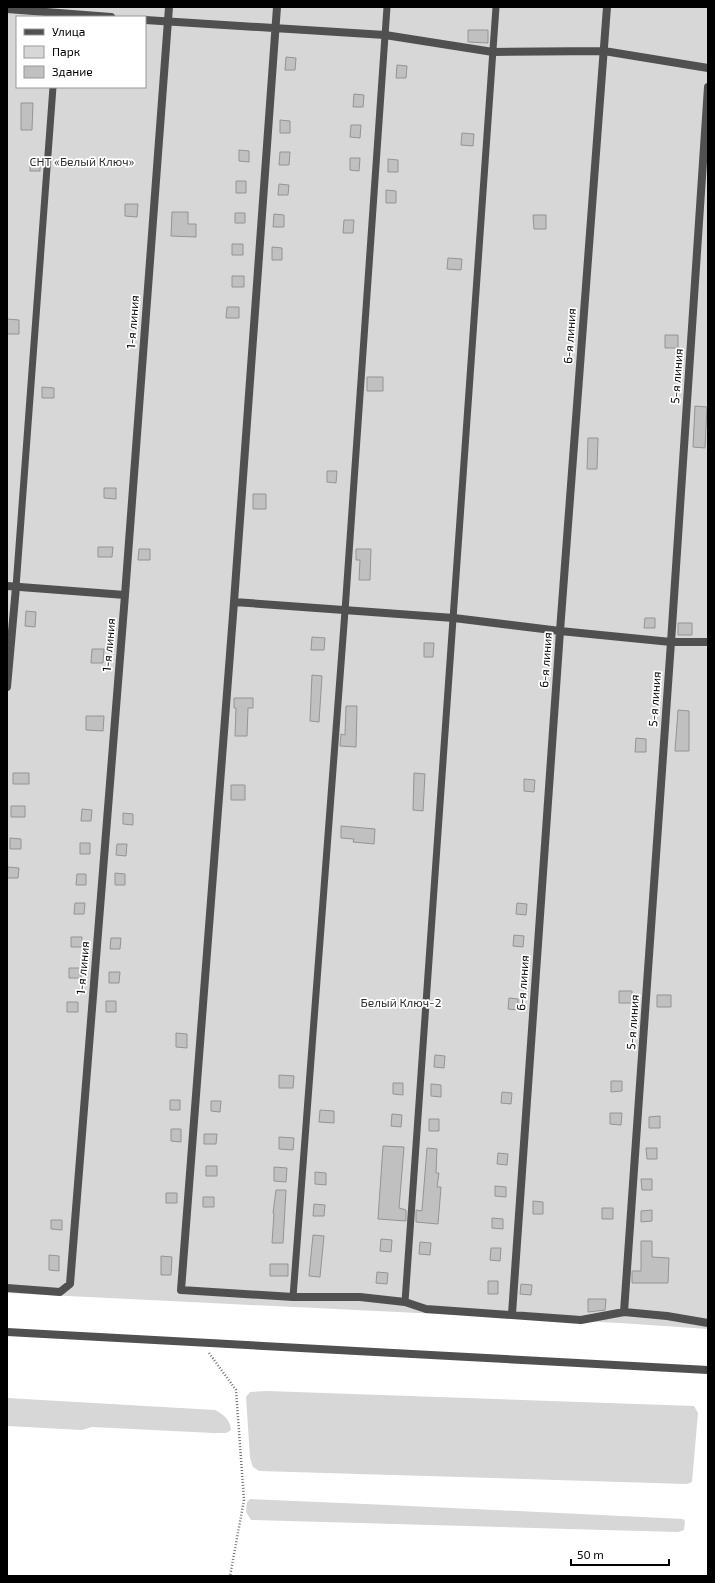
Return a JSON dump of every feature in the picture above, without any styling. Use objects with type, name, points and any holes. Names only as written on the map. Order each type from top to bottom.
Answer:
[{"type":"street","name":"1-я линия","points":[[7,1288],[60,1292],[70,1284],[125,595],[169,7]]},
{"type":"street","points":[[277,7],[234,602],[181,1290],[293,1297],[360,1297],[404,1302],[426,1309],[581,1320],[624,1312],[667,1316],[708,1323]]},
{"type":"street","name":"6-я линия","points":[[512,1314],[560,631],[607,7]]},
{"type":"street","points":[[7,9],[101,16]]},
{"type":"street","points":[[146,20],[385,35],[493,52],[604,51],[708,68]]},
{"type":"street","name":"5-я линия","points":[[624,1312],[672,642],[708,87]]},
{"type":"street","points":[[7,687],[11,587],[125,595]]},
{"type":"street","points":[[234,602],[454,618],[560,631],[672,642],[708,642]]},
{"type":"street","points":[[7,1332],[708,1370]]},
{"type":"lane","points":[[293,1297],[345,611],[387,7]]},
{"type":"lane","points":[[404,1302],[454,618],[496,7]]},
{"type":"lane","points":[[11,587],[53,88]]},
{"type":"path","points":[[202,1342],[236,1390],[244,1500],[230,1576]]},
{"type":"green space","name":"Белый Ключ-2","points":[[7,7],[708,7],[708,1329],[620,1323],[7,1293]]},
{"type":"green space","points":[[267,1391],[694,1406],[698,1413],[692,1482],[687,1484],[259,1471],[253,1467],[250,1458],[246,1397],[250,1392]]},
{"type":"green space","points":[[7,1398],[215,1410],[226,1418],[231,1430],[226,1433],[213,1433],[92,1427],[82,1430],[7,1426]]},
{"type":"green space","points":[[250,1499],[683,1519],[685,1521],[684,1530],[678,1532],[251,1520],[246,1512],[247,1502]]},
{"type":"building","points":[[468,30],[488,30],[488,43],[468,42]]},
{"type":"building","points":[[286,57],[296,58],[295,70],[285,70]]},
{"type":"building","points":[[397,65],[407,66],[406,78],[396,78]]},
{"type":"building","points":[[354,94],[364,95],[363,107],[353,107]]},
{"type":"building","points":[[21,103],[33,103],[32,130],[21,130]]},
{"type":"building","points":[[280,120],[290,121],[290,133],[280,133]]},
{"type":"building","points":[[351,125],[361,125],[360,138],[350,137]]},
{"type":"building","points":[[462,133],[474,134],[473,146],[461,145]]},
{"type":"building","points":[[239,150],[249,151],[249,162],[239,161]]},
{"type":"building","points":[[280,152],[290,152],[289,165],[279,165]]},
{"type":"building","points":[[350,158],[360,158],[359,171],[350,170]]},
{"type":"building","points":[[30,159],[40,160],[40,171],[30,171]]},
{"type":"building","points":[[388,159],[398,160],[398,172],[388,172]]},
{"type":"building","points":[[236,181],[246,181],[246,193],[236,193]]},
{"type":"building","points":[[279,184],[289,185],[288,195],[278,195]]},
{"type":"building","points":[[386,190],[396,191],[396,203],[386,203]]},
{"type":"building","points":[[125,204],[138,204],[137,217],[125,216]]},
{"type":"building","points":[[172,212],[188,212],[188,224],[196,224],[196,237],[171,236]]},
{"type":"building","points":[[235,213],[245,213],[245,223],[235,223]]},
{"type":"building","points":[[274,214],[284,215],[284,227],[273,227]]},
{"type":"building","points":[[533,215],[546,215],[546,229],[534,229]]},
{"type":"building","points":[[344,220],[354,220],[353,233],[343,233]]},
{"type":"building","points":[[232,244],[243,244],[243,255],[232,255]]},
{"type":"building","points":[[272,247],[282,248],[282,260],[272,260]]},
{"type":"building","points":[[448,258],[462,259],[461,270],[447,269]]},
{"type":"building","points":[[232,276],[244,276],[244,287],[232,287]]},
{"type":"building","points":[[227,307],[239,307],[239,318],[226,318]]},
{"type":"building","points":[[7,319],[19,320],[19,334],[7,334]]},
{"type":"building","points":[[665,335],[678,335],[678,348],[665,348]]},
{"type":"building","points":[[367,377],[383,377],[383,391],[367,391]]},
{"type":"building","points":[[42,387],[54,388],[54,398],[42,398]]},
{"type":"building","points":[[695,406],[707,407],[705,448],[693,447]]},
{"type":"building","points":[[588,438],[598,438],[597,469],[587,469]]},
{"type":"building","points":[[327,471],[337,471],[336,483],[327,482]]},
{"type":"building","points":[[104,488],[116,488],[116,499],[104,498]]},
{"type":"building","points":[[253,494],[266,494],[266,509],[253,509]]},
{"type":"building","points":[[98,547],[113,547],[112,557],[98,557]]},
{"type":"building","points":[[139,549],[150,549],[150,560],[138,560]]},
{"type":"building","points":[[356,549],[371,549],[370,580],[359,580],[360,560],[356,560]]},
{"type":"building","points":[[26,611],[36,612],[35,627],[25,626]]},
{"type":"building","points":[[645,618],[655,618],[655,628],[644,628]]},
{"type":"building","points":[[678,623],[692,623],[692,635],[678,635]]},
{"type":"building","points":[[312,637],[325,638],[324,650],[311,650]]},
{"type":"building","points":[[424,643],[434,643],[433,657],[424,657]]},
{"type":"building","points":[[92,649],[104,649],[103,663],[91,663]]},
{"type":"building","points":[[312,675],[322,676],[319,722],[310,721]]},
{"type":"building","points":[[234,698],[253,698],[253,708],[248,708],[247,736],[235,736],[236,708],[234,708]]},
{"type":"building","points":[[346,706],[357,706],[356,747],[340,746],[341,734],[345,735]]},
{"type":"building","points":[[678,710],[689,711],[689,751],[675,751]]},
{"type":"building","points":[[86,716],[104,716],[103,731],[86,730]]},
{"type":"building","points":[[636,738],[646,739],[646,752],[635,752]]},
{"type":"building","points":[[13,773],[29,773],[29,784],[13,784]]},
{"type":"building","points":[[414,773],[425,774],[423,811],[413,810]]},
{"type":"building","points":[[524,779],[535,780],[534,792],[524,791]]},
{"type":"building","points":[[231,785],[245,785],[245,800],[231,800]]},
{"type":"building","points":[[11,806],[25,806],[25,817],[11,817]]},
{"type":"building","points":[[82,809],[92,810],[91,821],[81,821]]},
{"type":"building","points":[[123,813],[133,814],[133,825],[123,824]]},
{"type":"building","points":[[341,826],[375,829],[374,844],[353,842],[354,839],[341,838]]},
{"type":"building","points":[[10,838],[21,839],[21,849],[10,849]]},
{"type":"building","points":[[80,843],[90,843],[90,854],[80,854]]},
{"type":"building","points":[[117,844],[127,844],[126,856],[116,855]]},
{"type":"building","points":[[8,867],[19,868],[18,878],[7,878]]},
{"type":"building","points":[[115,873],[125,874],[125,885],[115,885]]},
{"type":"building","points":[[77,874],[86,874],[86,885],[76,885]]},
{"type":"building","points":[[75,903],[85,903],[84,914],[74,914]]},
{"type":"building","points":[[517,903],[527,904],[526,915],[516,914]]},
{"type":"building","points":[[514,935],[524,936],[523,947],[513,946]]},
{"type":"building","points":[[71,937],[82,937],[82,947],[71,947]]},
{"type":"building","points":[[111,938],[121,938],[120,949],[110,949]]},
{"type":"building","points":[[69,968],[81,968],[81,978],[69,978]]},
{"type":"building","points":[[109,972],[120,972],[119,983],[109,983]]},
{"type":"building","points":[[619,991],[632,991],[632,1003],[619,1003]]},
{"type":"building","points":[[657,995],[671,995],[671,1007],[657,1007]]},
{"type":"building","points":[[509,998],[518,999],[518,1010],[508,1009]]},
{"type":"building","points":[[106,1001],[116,1001],[116,1012],[106,1012]]},
{"type":"building","points":[[67,1002],[78,1002],[78,1012],[67,1012]]},
{"type":"building","points":[[176,1033],[187,1034],[187,1048],[176,1047]]},
{"type":"building","points":[[435,1055],[445,1056],[444,1068],[434,1067]]},
{"type":"building","points":[[279,1075],[294,1076],[293,1088],[279,1088]]},
{"type":"building","points":[[611,1081],[622,1081],[622,1091],[611,1092]]},
{"type":"building","points":[[393,1083],[403,1083],[403,1095],[393,1094]]},
{"type":"building","points":[[431,1084],[441,1085],[441,1097],[431,1096]]},
{"type":"building","points":[[502,1092],[512,1093],[511,1104],[501,1103]]},
{"type":"building","points":[[170,1100],[180,1100],[180,1110],[170,1110]]},
{"type":"building","points":[[211,1101],[221,1101],[220,1112],[211,1111]]},
{"type":"building","points":[[320,1110],[334,1111],[334,1123],[319,1122]]},
{"type":"building","points":[[610,1113],[622,1113],[621,1125],[610,1124]]},
{"type":"building","points":[[392,1114],[402,1115],[401,1127],[391,1126]]},
{"type":"building","points":[[660,1116],[660,1128],[649,1128],[649,1117]]},
{"type":"building","points":[[429,1119],[439,1119],[439,1131],[429,1131]]},
{"type":"building","points":[[171,1129],[181,1129],[181,1142],[171,1141]]},
{"type":"building","points":[[204,1134],[217,1134],[216,1144],[204,1144]]},
{"type":"building","points":[[279,1137],[294,1138],[293,1150],[279,1149]]},
{"type":"building","points":[[383,1146],[404,1147],[399,1208],[406,1210],[406,1221],[378,1219]]},
{"type":"building","points":[[427,1148],[437,1149],[436,1173],[439,1173],[437,1187],[441,1187],[438,1224],[416,1222],[416,1210],[422,1211]]},
{"type":"building","points":[[646,1148],[657,1148],[657,1159],[647,1159]]},
{"type":"building","points":[[498,1153],[508,1154],[507,1165],[497,1164]]},
{"type":"building","points":[[206,1166],[217,1166],[217,1176],[206,1176]]},
{"type":"building","points":[[274,1167],[287,1168],[286,1182],[274,1181]]},
{"type":"building","points":[[315,1172],[326,1173],[326,1185],[315,1184]]},
{"type":"building","points":[[641,1179],[652,1179],[652,1190],[642,1190]]},
{"type":"building","points":[[495,1186],[506,1187],[506,1197],[495,1196]]},
{"type":"building","points":[[276,1190],[286,1190],[283,1243],[272,1243],[273,1213]]},
{"type":"building","points":[[166,1193],[177,1193],[177,1203],[166,1203]]},
{"type":"building","points":[[203,1197],[214,1197],[214,1207],[203,1207]]},
{"type":"building","points":[[533,1201],[543,1202],[543,1214],[533,1214]]},
{"type":"building","points":[[314,1204],[325,1205],[324,1216],[313,1216]]},
{"type":"building","points":[[602,1208],[613,1208],[613,1219],[602,1219]]},
{"type":"building","points":[[652,1210],[652,1221],[641,1222],[641,1211]]},
{"type":"building","points":[[492,1218],[503,1219],[503,1229],[492,1228]]},
{"type":"building","points":[[51,1220],[62,1220],[62,1230],[51,1229]]},
{"type":"building","points":[[313,1235],[324,1236],[320,1277],[309,1276]]},
{"type":"building","points":[[381,1239],[392,1240],[391,1252],[380,1251]]},
{"type":"building","points":[[641,1241],[652,1241],[652,1257],[669,1258],[668,1283],[632,1283],[632,1271],[641,1271]]},
{"type":"building","points":[[420,1242],[431,1243],[430,1255],[419,1254]]},
{"type":"building","points":[[491,1248],[501,1248],[500,1261],[490,1260]]},
{"type":"building","points":[[49,1255],[59,1256],[59,1271],[49,1270]]},
{"type":"building","points":[[161,1256],[172,1257],[171,1275],[161,1275]]},
{"type":"building","points":[[270,1264],[288,1264],[288,1276],[270,1276]]},
{"type":"building","points":[[377,1272],[388,1273],[387,1284],[376,1283]]},
{"type":"building","points":[[488,1281],[498,1281],[498,1294],[488,1294]]},
{"type":"building","points":[[521,1284],[532,1285],[531,1295],[520,1294]]},
{"type":"building","points":[[588,1299],[606,1299],[605,1310],[588,1312]]},
{"type":"park label","name":"СНТ «Белый Ключ»","points":[[82,162]]}]
